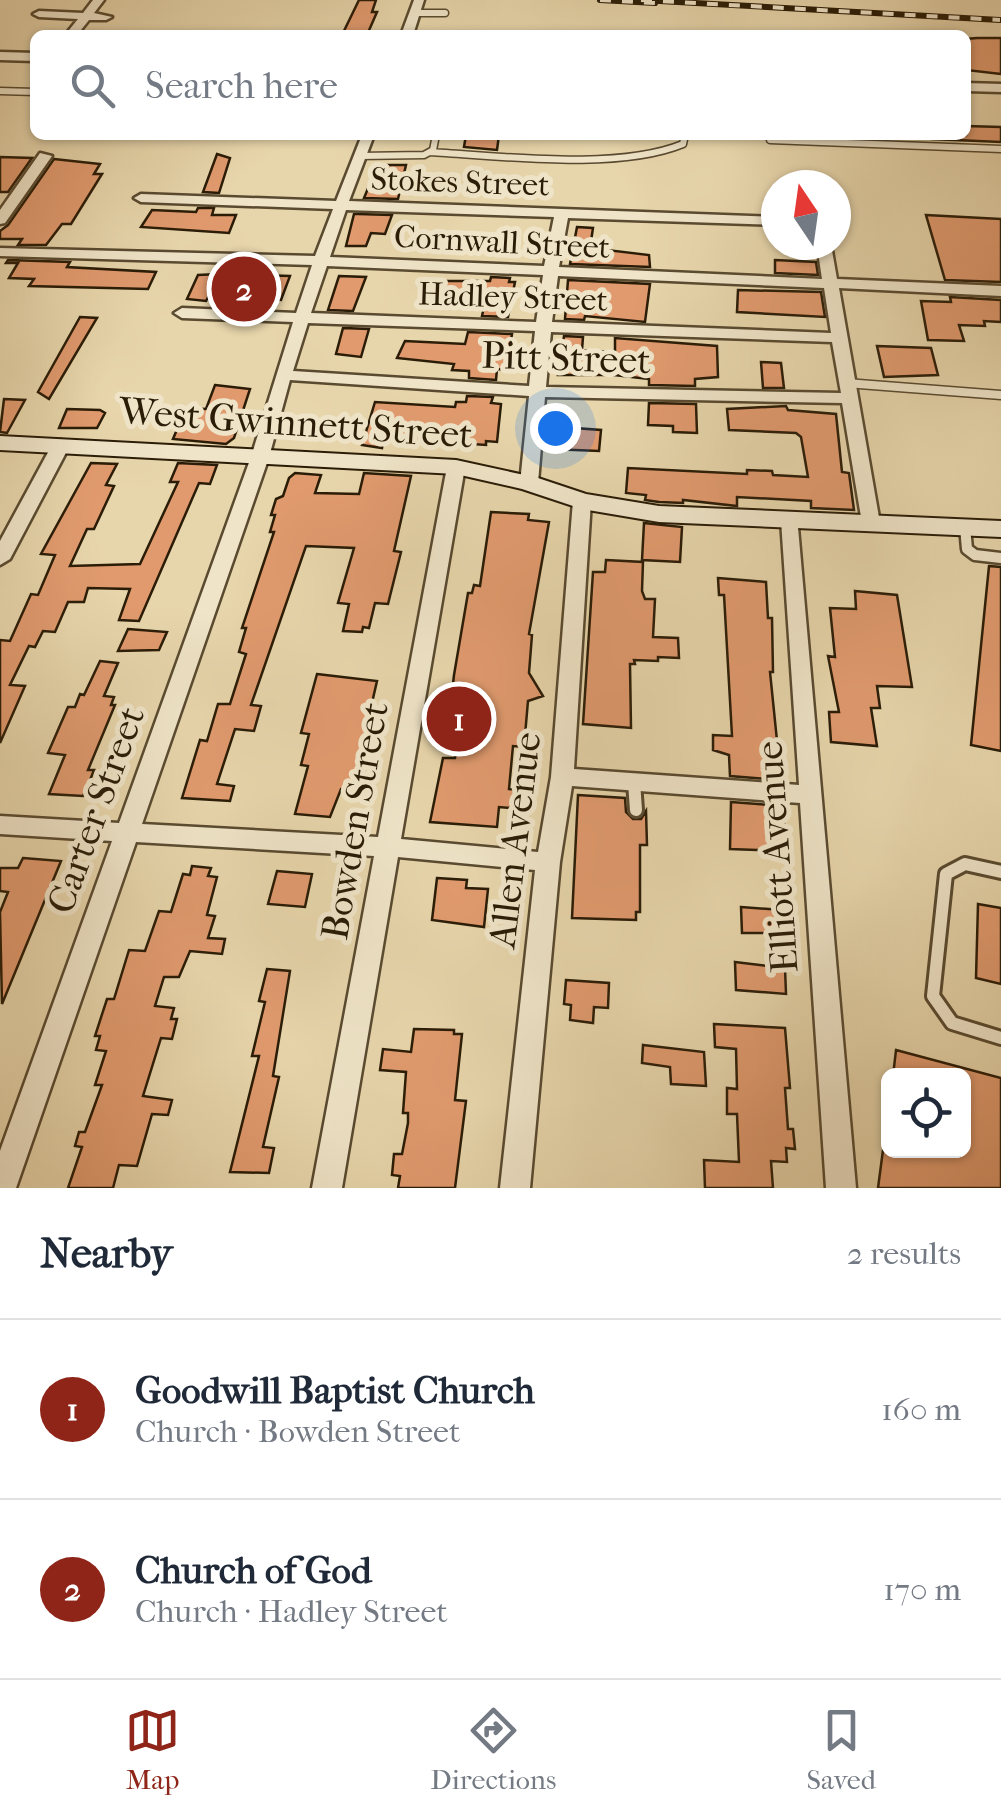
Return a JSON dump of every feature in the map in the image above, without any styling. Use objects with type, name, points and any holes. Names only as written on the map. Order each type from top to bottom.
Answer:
[{"type":"main road","name":"West Gwinnett Street","points":[[0,442],[456,467],[529,482],[582,500],[659,514],[1001,528]]},
{"type":"street","points":[[75,30],[98,0]]},
{"type":"street","points":[[409,30],[417,6]]},
{"type":"street","points":[[40,14],[106,17]]},
{"type":"street","points":[[0,56],[30,57]]},
{"type":"street","points":[[971,87],[1001,88]]},
{"type":"street","name":"Carter Street","points":[[0,1188],[260,457],[282,375],[366,140]]},
{"type":"street","points":[[0,220],[44,156]]},
{"type":"street","name":"Stokes Street","points":[[141,198],[761,220]]},
{"type":"street","points":[[529,482],[548,271],[562,213]]},
{"type":"street","name":"Cornwall Street","points":[[0,252],[322,261],[1001,291]]},
{"type":"street","points":[[826,260],[871,523]]},
{"type":"street","name":"Hadley Street","points":[[182,314],[841,338]]},
{"type":"street","name":"Pitt Street","points":[[282,375],[539,392],[846,391]]},
{"type":"street","points":[[0,559],[61,445]]},
{"type":"street","name":"Bowden Street","points":[[327,1188],[456,467]]},
{"type":"street","name":"Allen Avenue","points":[[515,1188],[548,862],[562,777],[582,500]]},
{"type":"street","name":"Elliott Avenue","points":[[790,520],[841,1188]]},
{"type":"street","points":[[562,777],[810,795]]},
{"type":"street","points":[[0,824],[548,862]]},
{"type":"lane","points":[[417,6],[444,13]]},
{"type":"lane","points":[[0,91],[30,92]]},
{"type":"lane","points":[[430,152],[434,140]]},
{"type":"lane","points":[[360,156],[430,152],[635,157],[669,153],[684,140]]},
{"type":"lane","points":[[770,140],[1001,149]]},
{"type":"lane","points":[[846,391],[1001,395]]},
{"type":"lane","points":[[965,527],[967,549],[975,556],[1001,558]]},
{"type":"lane","points":[[634,782],[636,810]]},
{"type":"lane","points":[[1001,872],[966,864],[946,874],[933,996],[952,1023],[1001,1038]]},
{"type":"building","points":[[359,0],[376,0],[372,12],[377,12],[369,30],[344,30]]},
{"type":"building","points":[[1001,38],[1001,74],[971,71],[971,39]]},
{"type":"building","points":[[971,126],[1001,127],[1001,142],[955,140],[971,140]]},
{"type":"building","points":[[465,140],[498,140],[497,150],[464,147]]},
{"type":"building","points":[[217,154],[230,158],[219,193],[203,192]]},
{"type":"building","points":[[0,157],[32,158],[8,192],[0,192]]},
{"type":"building","points":[[54,159],[100,164],[94,174],[102,174],[71,224],[62,224],[46,245],[18,245],[22,239],[0,239],[0,231]]},
{"type":"building","points":[[386,165],[406,165],[398,199],[364,198],[376,169],[385,169]]},
{"type":"building","points":[[198,208],[214,208],[212,215],[236,215],[229,233],[141,227],[152,210],[196,212]]},
{"type":"building","points":[[354,214],[392,215],[385,234],[371,233],[366,246],[346,246]]},
{"type":"building","points":[[926,215],[1001,219],[1001,282],[945,280]]},
{"type":"building","points":[[577,227],[593,228],[590,248],[649,255],[650,267],[570,264]]},
{"type":"building","points":[[775,260],[816,262],[818,275],[775,273]]},
{"type":"building","points":[[70,262],[67,267],[156,272],[148,289],[29,286],[34,279],[9,278],[18,263],[6,263]]},
{"type":"building","points":[[198,275],[290,276],[281,300],[211,292],[206,301],[187,299]]},
{"type":"building","points":[[339,276],[366,277],[353,311],[328,310]]},
{"type":"building","points":[[491,277],[515,282],[508,317],[482,316],[486,298],[441,296],[445,281],[490,281]]},
{"type":"building","points":[[568,280],[650,284],[645,322],[585,316],[584,320],[565,319]]},
{"type":"building","points":[[738,290],[821,292],[825,317],[737,312]]},
{"type":"building","points":[[950,297],[1001,300],[1001,322],[959,325],[964,341],[928,340],[921,301],[951,302]]},
{"type":"building","points":[[80,317],[97,318],[49,399],[38,392]]},
{"type":"building","points":[[343,328],[369,329],[361,357],[336,354]]},
{"type":"building","points":[[468,332],[512,334],[506,370],[497,369],[496,380],[469,378],[469,371],[452,370],[454,364],[397,358],[405,341],[465,344]]},
{"type":"building","points":[[564,336],[583,337],[582,350],[615,352],[615,338],[717,346],[718,377],[695,379],[695,386],[649,385],[649,379],[614,375],[558,375]]},
{"type":"building","points":[[877,346],[931,348],[938,375],[884,377]]},
{"type":"building","points":[[761,362],[781,363],[784,388],[763,388]]},
{"type":"building","points":[[215,385],[250,389],[234,438],[226,444],[173,439],[186,408],[206,409]]},
{"type":"building","points":[[467,396],[493,397],[491,403],[501,404],[497,442],[486,441],[486,445],[412,440],[383,442],[382,448],[362,445],[375,402],[455,407],[456,402],[466,402]]},
{"type":"building","points":[[4,399],[25,400],[7,433],[0,432]]},
{"type":"building","points":[[649,403],[696,404],[697,433],[673,432],[673,426],[648,425]]},
{"type":"building","points":[[786,406],[788,410],[836,414],[842,472],[849,473],[854,510],[811,508],[811,501],[737,497],[737,506],[683,500],[659,502],[645,500],[646,495],[626,493],[628,468],[747,474],[747,470],[772,471],[773,475],[808,477],[801,437],[796,433],[729,430],[727,409]]},
{"type":"building","points":[[67,409],[105,413],[97,428],[59,428]]},
{"type":"building","points":[[553,419],[575,420],[575,428],[601,430],[599,451],[550,449]]},
{"type":"building","points":[[91,463],[117,464],[106,485],[114,486],[94,529],[87,529],[70,566],[140,564],[178,482],[170,482],[178,463],[217,465],[210,484],[199,483],[139,621],[119,620],[130,589],[88,588],[84,602],[68,602],[55,632],[43,631],[35,647],[29,646],[10,685],[25,686],[0,743],[0,640],[10,641],[31,594],[38,595],[55,555],[41,554]]},
{"type":"building","points":[[295,473],[321,475],[315,493],[359,494],[364,473],[411,476],[394,551],[401,552],[388,604],[375,603],[369,628],[363,627],[362,632],[343,631],[349,604],[338,603],[354,548],[306,546],[251,705],[261,706],[254,731],[235,729],[217,784],[234,786],[230,801],[182,798],[200,740],[207,741],[218,704],[230,704],[246,654],[239,652],[246,628],[242,628],[274,532],[270,532],[275,515],[271,515],[276,499],[283,496],[289,478]]},
{"type":"building","points":[[491,512],[529,514],[528,520],[549,522],[529,634],[529,673],[543,696],[528,701],[524,747],[513,746],[509,789],[524,790],[522,809],[499,807],[497,827],[430,822],[443,758],[455,758],[459,727],[448,727],[454,675],[468,593],[472,593],[474,585],[480,586]]},
{"type":"building","points":[[644,523],[682,527],[680,562],[642,560]]},
{"type":"building","points":[[606,560],[643,562],[642,591],[645,599],[655,599],[653,637],[678,638],[679,658],[658,657],[658,661],[634,660],[635,664],[630,664],[631,728],[583,724],[593,572],[605,572]]},
{"type":"building","points":[[989,566],[1001,567],[1001,751],[971,745]]},
{"type":"building","points":[[718,578],[766,582],[768,618],[772,618],[770,672],[781,780],[730,776],[729,755],[713,750],[713,735],[732,736],[724,595],[719,595]]},
{"type":"building","points":[[855,591],[897,595],[912,687],[877,686],[880,708],[871,708],[877,746],[831,742],[829,712],[839,712],[828,656],[835,657],[830,608],[856,609]]},
{"type":"building","points":[[128,629],[167,632],[159,650],[118,651]]},
{"type":"building","points":[[100,661],[118,663],[104,696],[114,697],[111,705],[115,705],[88,770],[94,770],[83,796],[49,794],[65,755],[48,753],[68,707],[75,707],[80,694],[84,695]]},
{"type":"building","points":[[317,674],[377,681],[352,790],[341,789],[330,817],[295,814],[308,766],[301,765],[309,734],[301,733]]},
{"type":"building","points":[[578,795],[625,798],[626,812],[633,819],[641,819],[646,811],[647,845],[640,845],[640,912],[636,912],[636,920],[572,918]]},
{"type":"building","points":[[731,802],[783,806],[786,851],[730,849]]},
{"type":"building","points":[[23,858],[61,861],[2,1004],[0,912],[8,892],[0,891],[0,868],[18,868]]},
{"type":"building","points":[[192,866],[211,868],[208,876],[217,877],[207,915],[215,916],[208,938],[225,939],[222,954],[190,951],[179,977],[164,977],[155,1006],[174,1008],[171,1019],[177,1019],[172,1039],[161,1038],[143,1096],[172,1100],[168,1115],[152,1114],[137,1166],[119,1165],[113,1188],[68,1188],[82,1147],[75,1146],[79,1132],[85,1132],[102,1085],[95,1085],[106,1051],[96,1050],[100,1036],[95,1036],[107,999],[114,999],[129,950],[145,951],[159,911],[171,912],[183,874],[190,875]]},
{"type":"building","points":[[277,871],[312,874],[305,907],[268,904]]},
{"type":"building","points":[[437,878],[467,880],[466,888],[488,889],[484,927],[432,920]]},
{"type":"building","points":[[978,904],[1001,908],[1001,984],[976,978]]},
{"type":"building","points":[[741,907],[782,910],[784,933],[742,933]]},
{"type":"building","points":[[735,962],[785,968],[786,994],[736,990]]},
{"type":"building","points":[[267,969],[290,971],[273,1076],[279,1077],[263,1147],[274,1148],[269,1173],[230,1172],[259,1056],[252,1056],[265,1002],[259,1001]]},
{"type":"building","points":[[566,980],[609,983],[608,1008],[594,1007],[593,1023],[570,1020],[571,1005],[564,1004]]},
{"type":"building","points":[[714,1024],[785,1028],[790,1088],[785,1088],[788,1129],[793,1129],[795,1149],[786,1148],[787,1162],[771,1161],[773,1188],[705,1188],[704,1160],[739,1162],[737,1114],[727,1114],[727,1088],[737,1089],[736,1049],[715,1047]]},
{"type":"building","points":[[414,1029],[454,1030],[454,1034],[462,1034],[455,1100],[466,1101],[455,1188],[398,1188],[400,1176],[392,1175],[394,1154],[402,1154],[408,1123],[408,1113],[403,1113],[406,1072],[380,1070],[383,1049],[411,1052]]},
{"type":"building","points":[[643,1045],[704,1052],[706,1086],[671,1084],[670,1067],[642,1063]]},
{"type":"building","points":[[896,1050],[964,1068],[894,1068]]},
{"type":"building","points":[[971,1070],[1001,1078],[1001,1188],[878,1188],[882,1158],[971,1158]]},
{"type":"railway","points":[[600,0],[655,3]]},
{"type":"railway","points":[[641,0],[1000,20]]},
{"type":"place","name":"Church of God","points":[[244,289]]},
{"type":"place","name":"Goodwill Baptist Church","points":[[459,719]]}]
